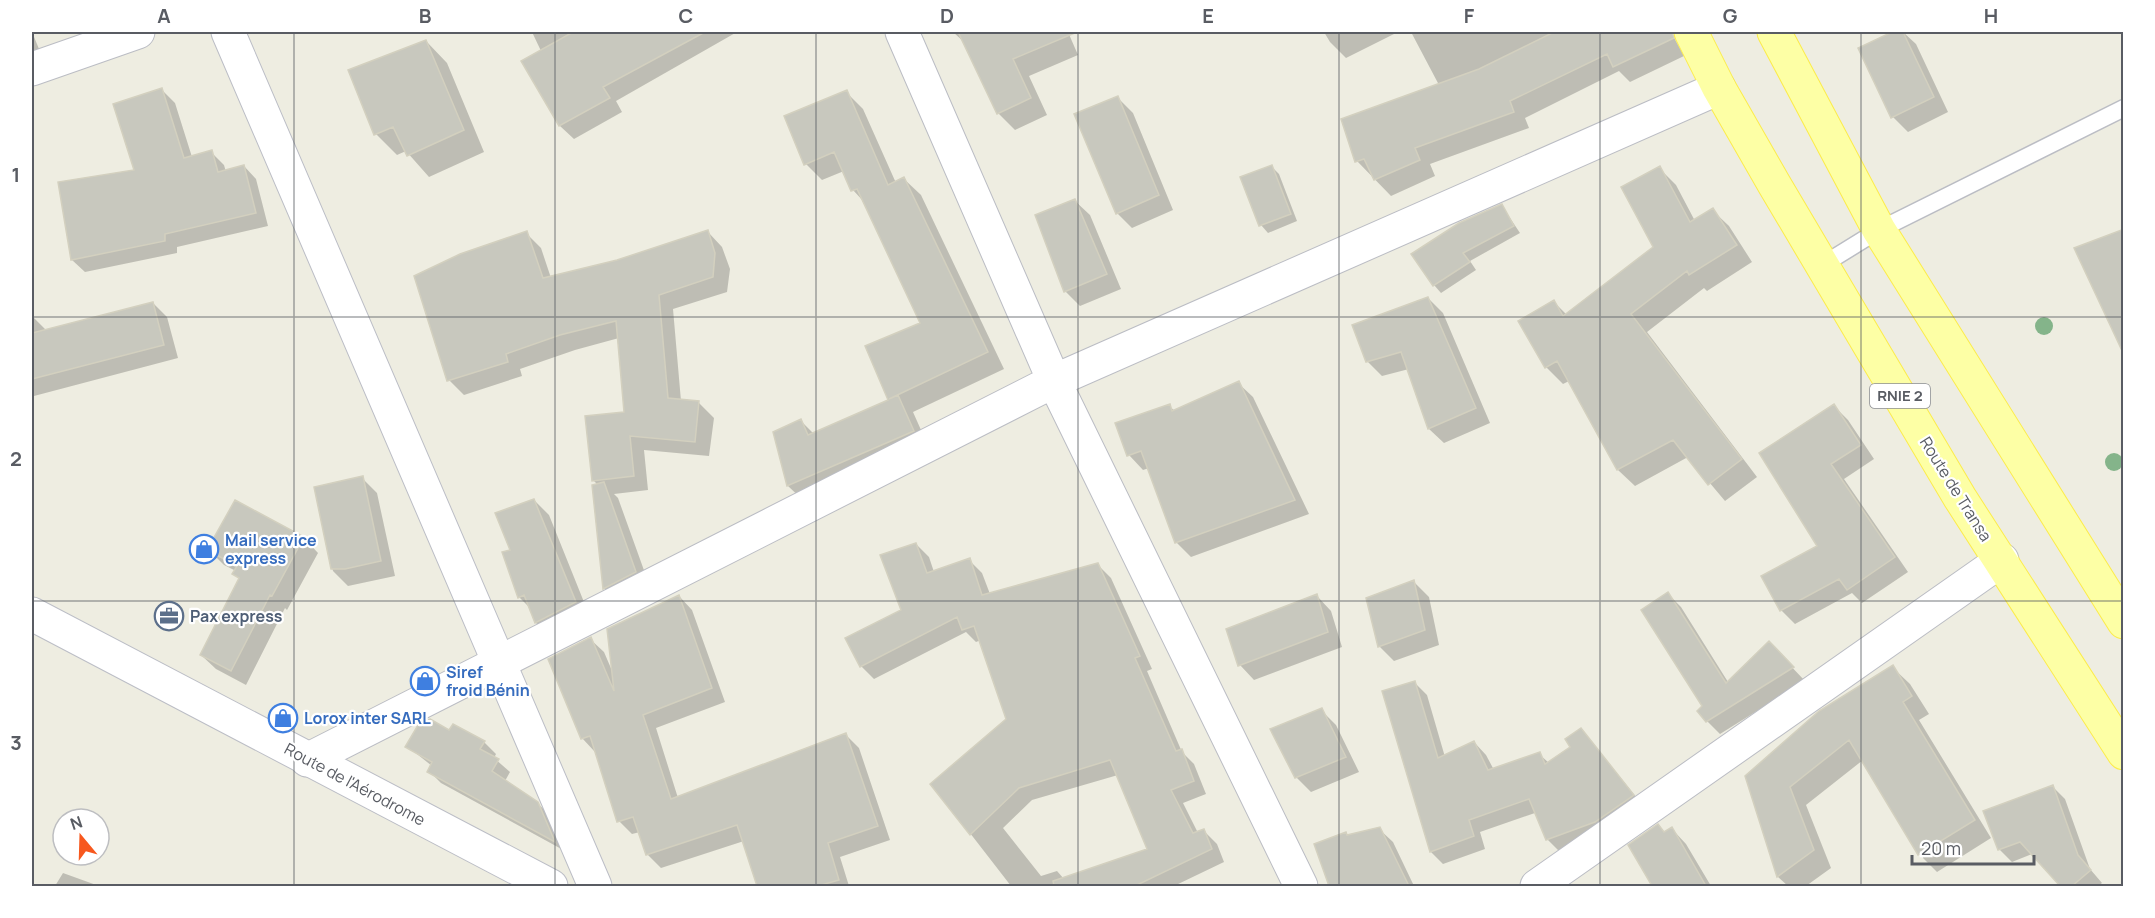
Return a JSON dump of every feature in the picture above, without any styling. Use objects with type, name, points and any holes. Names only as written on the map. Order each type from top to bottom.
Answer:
[{"type":"main road","name":"Route de Transa","points":[[1691,32],[1719,88],[1960,498],[2124,753]]},
{"type":"main road","points":[[1774,32],[1879,230],[2124,622]]},
{"type":"street","points":[[32,69],[138,32]]},
{"type":"street","points":[[228,32],[595,886]]},
{"type":"street","points":[[902,32],[1054,381],[1301,886]]},
{"type":"street","points":[[307,760],[1054,381],[1719,88]]},
{"type":"street","points":[[1537,886],[2002,560]]},
{"type":"street","name":"Route de l'Aérodrome","points":[[32,614],[551,886]]},
{"type":"lane","points":[[1824,264],[1879,230],[2124,108]]},
{"type":"building","points":[[573,32],[705,32],[603,87],[610,98],[559,126],[521,61]]},
{"type":"building","points":[[958,32],[1077,32],[1013,59],[1031,98],[997,114]]},
{"type":"building","points":[[1554,32],[1672,32],[1674,38],[1613,67],[1607,54],[1510,101],[1514,112],[1415,148],[1420,160],[1374,180],[1364,159],[1355,162],[1341,119],[1479,69]]},
{"type":"building","points":[[1892,32],[1903,32],[1934,97],[1891,118],[1858,48]]},
{"type":"building","points":[[426,40],[464,130],[407,156],[393,127],[374,135],[348,70]]},
{"type":"building","points":[[162,88],[184,158],[212,150],[218,172],[244,165],[256,213],[165,234],[165,241],[71,260],[58,182],[134,170],[113,104]]},
{"type":"building","points":[[847,90],[888,185],[904,177],[988,352],[889,399],[898,395],[914,431],[787,486],[773,432],[801,419],[808,435],[888,400],[865,346],[920,323],[857,189],[851,191],[834,152],[804,165],[784,116]]},
{"type":"building","points":[[1118,96],[1159,195],[1116,214],[1074,114]]},
{"type":"building","points":[[1272,165],[1291,214],[1259,226],[1240,177]]},
{"type":"building","points":[[1660,166],[1690,222],[1713,208],[1737,245],[1689,275],[1687,271],[1631,314],[1742,459],[1708,485],[1673,440],[1617,470],[1557,361],[1545,368],[1518,321],[1554,300],[1563,316],[1653,247],[1621,187]]},
{"type":"building","points":[[1075,199],[1107,274],[1064,292],[1035,215]]},
{"type":"building","points":[[1502,204],[1514,226],[1463,253],[1470,262],[1433,286],[1411,254],[1459,223]]},
{"type":"building","points":[[2124,229],[2124,355],[2074,248]]},
{"type":"building","points":[[708,230],[715,253],[713,277],[659,295],[668,398],[699,401],[695,442],[630,436],[634,476],[592,481],[585,416],[624,412],[616,321],[560,335],[506,354],[508,362],[447,381],[414,276],[460,254],[527,231],[543,278],[617,260]]},
{"type":"building","points":[[1428,297],[1476,408],[1428,429],[1401,352],[1366,362],[1352,325]]},
{"type":"building","points":[[153,302],[164,345],[32,379],[32,333]]},
{"type":"building","points":[[1239,381],[1295,500],[1175,543],[1141,451],[1127,456],[1115,423],[1170,404],[1172,411]]},
{"type":"building","points":[[1834,404],[1861,445],[1831,464],[1895,557],[1847,590],[1839,579],[1780,611],[1761,576],[1817,546],[1759,453]]},
{"type":"building","points":[[363,476],[381,561],[345,569],[331,569],[314,487]]},
{"type":"building","points":[[604,482],[636,572],[603,589],[592,485]]},
{"type":"building","points":[[534,499],[576,602],[535,623],[524,595],[518,598],[502,552],[510,550],[495,513]]},
{"type":"building","points":[[235,500],[304,537],[272,596],[270,595],[231,671],[200,655],[239,578],[232,574],[237,566],[207,550]]},
{"type":"building","points":[[916,543],[927,573],[970,558],[982,595],[1098,563],[1140,656],[1135,658],[1176,751],[1182,749],[1194,781],[1171,790],[1193,833],[1204,829],[1212,849],[1135,886],[1054,886],[1053,881],[1147,849],[1110,760],[1019,788],[970,835],[930,784],[1006,719],[974,626],[962,630],[957,617],[860,667],[845,638],[901,610],[880,555]]},
{"type":"building","points":[[1414,580],[1425,630],[1378,647],[1366,598]]},
{"type":"building","points":[[1668,592],[1726,683],[1769,641],[1794,667],[1706,722],[1697,711],[1702,706],[1641,610]]},
{"type":"building","points":[[1317,594],[1328,632],[1238,666],[1226,629]]},
{"type":"building","points":[[679,595],[712,688],[643,715],[671,799],[846,733],[878,826],[828,843],[839,880],[818,886],[757,886],[737,825],[646,855],[633,817],[617,822],[590,736],[581,739],[548,659],[591,637],[614,691],[607,629]]},
{"type":"building","points":[[1893,665],[1912,696],[1903,702],[1975,820],[1918,855],[1849,740],[1790,787],[1814,850],[1777,877],[1745,776],[1819,711]]},
{"type":"building","points":[[1415,681],[1438,758],[1474,741],[1488,770],[1540,752],[1545,764],[1570,747],[1565,739],[1581,728],[1634,795],[1595,822],[1546,840],[1529,799],[1469,820],[1474,836],[1430,852],[1382,691]]},
{"type":"building","points":[[1322,708],[1346,757],[1295,778],[1270,729]]},
{"type":"building","points":[[430,719],[449,730],[453,724],[485,741],[480,749],[499,759],[492,771],[538,802],[555,842],[427,772],[432,762],[405,747],[418,725]]},
{"type":"building","points":[[2053,785],[2078,855],[2091,870],[2072,886],[2060,886],[2020,842],[1998,850],[1983,811]]},
{"type":"building","points":[[1658,824],[1664,832],[1672,827],[1706,886],[1652,886],[1628,845]]},
{"type":"building","points":[[1380,827],[1409,886],[1329,886],[1314,844],[1346,832],[1347,835]]},
{"type":"place","name":"Mail service express","points":[[204,549]]},
{"type":"place","name":"Pax express","points":[[169,616]]},
{"type":"place","name":"Siref froid Bénin","points":[[425,681]]},
{"type":"place","name":"Lorox inter SARL","points":[[283,718]]}]
